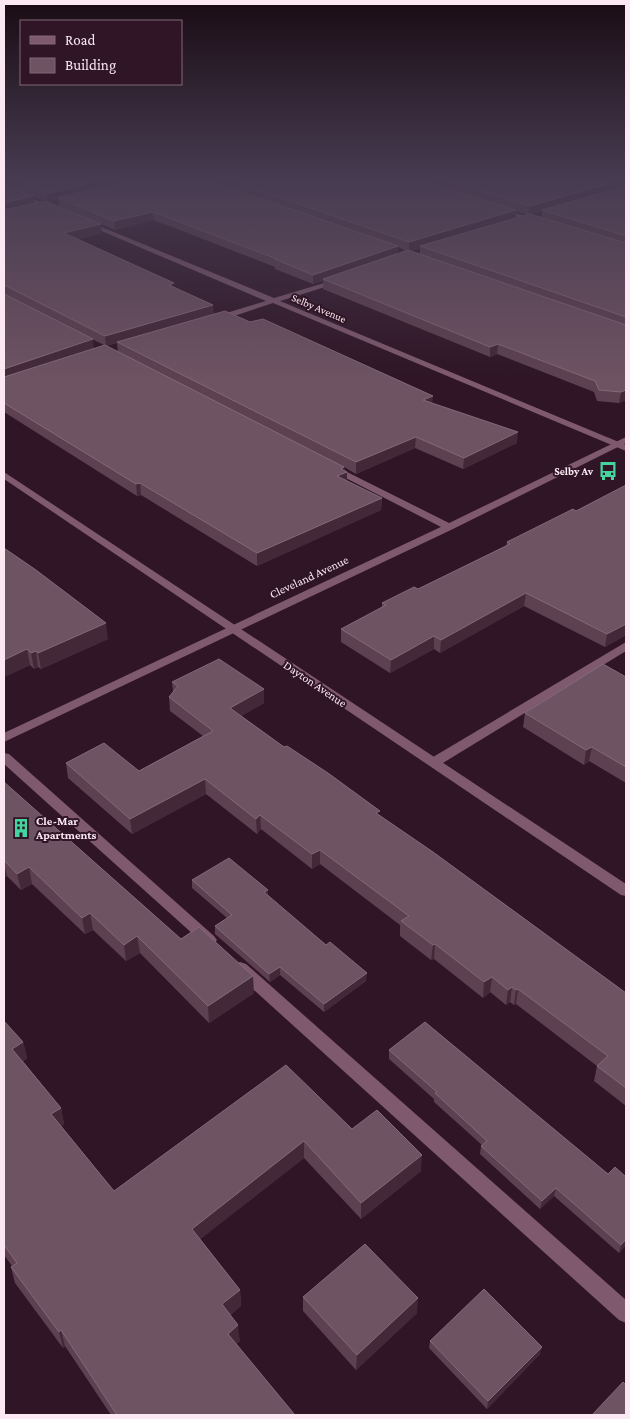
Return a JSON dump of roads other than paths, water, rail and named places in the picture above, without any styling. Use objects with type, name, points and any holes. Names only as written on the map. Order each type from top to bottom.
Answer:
[{"type":"street","name":"Selby Avenue","points":[[143,246],[624,444]]},
{"type":"street","points":[[208,321],[344,278]]},
{"type":"street","name":"Cleveland Avenue","points":[[4,738],[232,628],[624,444]]},
{"type":"street","points":[[328,465],[449,527]]},
{"type":"street","name":"Dayton Avenue","points":[[4,475],[626,891]]},
{"type":"street","points":[[433,763],[626,646]]},
{"type":"street","points":[[4,757],[626,1313]]},
{"type":"place","name":"Selby Av","points":[[608,471]]},
{"type":"place","name":"Cle-Mar Apartments","points":[[21,828]]}]
